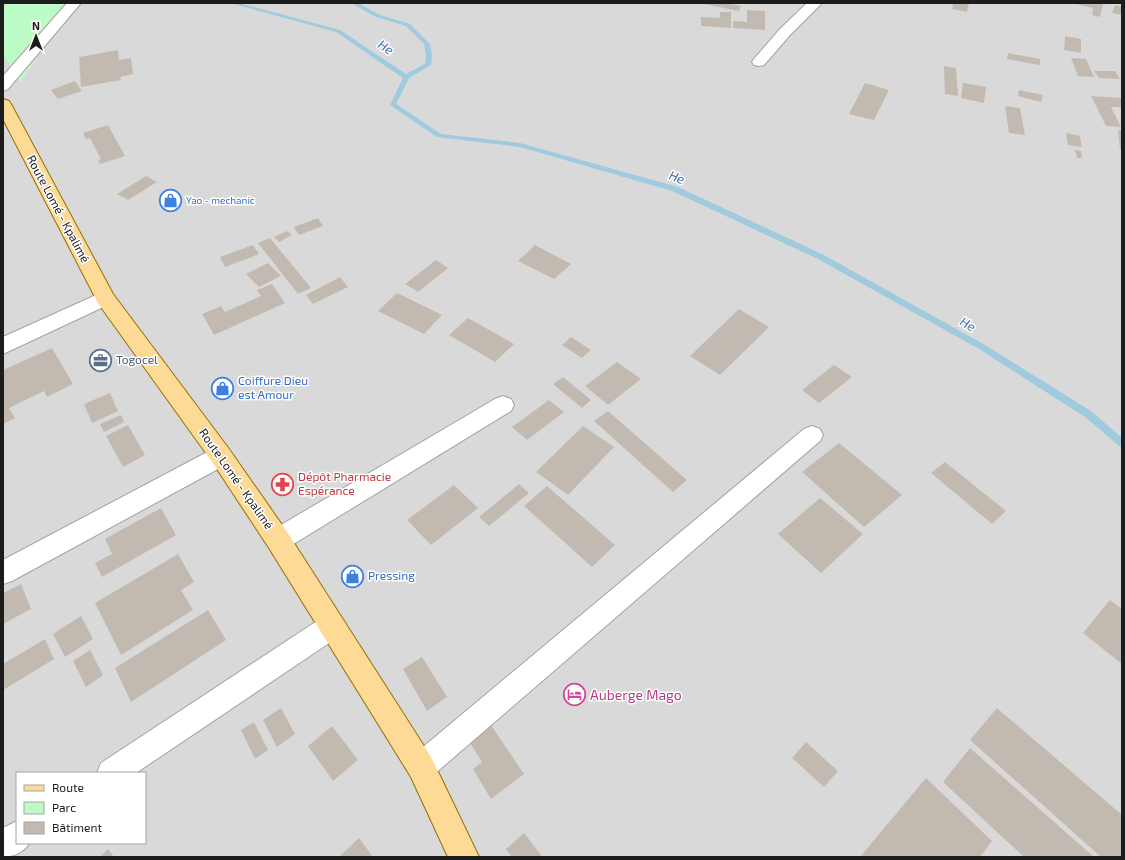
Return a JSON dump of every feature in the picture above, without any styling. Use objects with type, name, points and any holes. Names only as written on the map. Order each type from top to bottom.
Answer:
[{"type":"main road","name":"Route Lomé - Kpalimé","points":[[3,104],[105,298],[221,456],[278,540],[421,767],[464,857]]},
{"type":"street","points":[[3,86],[74,3]]},
{"type":"street","points":[[759,62],[785,32],[815,3]]},
{"type":"street","points":[[3,346],[105,298]]},
{"type":"street","points":[[278,540],[503,405]]},
{"type":"street","points":[[421,767],[812,434]]},
{"type":"street","points":[[3,573],[221,456]]},
{"type":"street","points":[[113,772],[332,626]]},
{"type":"street","points":[[3,845],[16,837]]},
{"type":"shaded area","points":[[3,3],[1122,3],[1122,857],[3,857]]},
{"type":"green space","points":[[3,3],[74,3],[20,82],[3,54]]},
{"type":"building","points":[[699,3],[726,3],[741,6],[739,11]]},
{"type":"building","points":[[953,3],[969,3],[967,12],[952,9]]},
{"type":"building","points":[[1071,3],[1103,4],[1100,17],[1092,15],[1093,8]]},
{"type":"building","points":[[1115,5],[1122,7],[1122,15],[1112,13]]},
{"type":"building","points":[[747,10],[765,11],[765,30],[733,28],[733,21],[747,22]]},
{"type":"building","points":[[720,12],[731,12],[731,28],[701,26],[701,17],[720,18]]},
{"type":"building","points":[[1065,36],[1081,39],[1081,53],[1064,50]]},
{"type":"building","points":[[118,50],[119,60],[131,58],[133,74],[120,77],[121,80],[81,87],[79,57]]},
{"type":"building","points":[[1008,53],[1040,59],[1040,65],[1007,59]]},
{"type":"building","points":[[1071,58],[1086,59],[1094,77],[1078,76]]},
{"type":"building","points":[[944,66],[956,68],[958,96],[945,94]]},
{"type":"building","points":[[1094,71],[1115,71],[1120,79],[1099,78]]},
{"type":"building","points":[[75,81],[82,91],[58,99],[51,90]]},
{"type":"building","points":[[865,83],[889,90],[874,120],[849,114]]},
{"type":"building","points":[[963,83],[986,87],[984,103],[961,98]]},
{"type":"building","points":[[1019,90],[1043,95],[1041,102],[1018,96]]},
{"type":"building","points":[[1091,96],[1122,98],[1122,107],[1111,107],[1121,127],[1106,126]]},
{"type":"building","points":[[1005,106],[1020,108],[1025,135],[1009,133]]},
{"type":"building","points":[[108,125],[125,156],[100,164],[98,160],[101,159],[90,138],[86,139],[83,133]]},
{"type":"building","points":[[1118,130],[1122,130],[1122,150],[1120,149]]},
{"type":"building","points":[[1066,133],[1080,136],[1082,147],[1068,145]]},
{"type":"building","points":[[1075,150],[1081,151],[1082,158],[1077,158]]},
{"type":"building","points":[[146,176],[157,182],[128,200],[117,194]]},
{"type":"building","points":[[318,218],[323,226],[299,235],[294,227]]},
{"type":"building","points":[[287,231],[292,235],[279,242],[274,237]]},
{"type":"building","points":[[270,238],[311,288],[298,294],[258,243]]},
{"type":"building","points":[[253,245],[259,254],[225,267],[220,257]]},
{"type":"building","points":[[535,245],[571,264],[554,279],[518,261]]},
{"type":"building","points":[[436,260],[448,268],[418,292],[405,284]]},
{"type":"building","points":[[268,263],[281,276],[259,287],[246,274]]},
{"type":"building","points":[[340,277],[348,287],[313,304],[306,295]]},
{"type":"building","points":[[272,284],[285,303],[214,335],[202,314],[221,306],[225,312],[261,296],[257,290]]},
{"type":"building","points":[[397,293],[442,315],[424,334],[378,311]]},
{"type":"building","points":[[739,309],[769,327],[720,375],[690,356]]},
{"type":"building","points":[[468,318],[514,344],[495,362],[449,335]]},
{"type":"building","points":[[571,337],[591,350],[582,358],[562,345]]},
{"type":"building","points":[[52,348],[73,384],[47,397],[44,391],[9,408],[15,418],[3,424],[3,370]]},
{"type":"building","points":[[617,362],[641,379],[608,405],[585,386]]},
{"type":"building","points":[[834,365],[852,377],[819,403],[802,390]]},
{"type":"building","points":[[563,377],[591,400],[582,408],[553,384]]},
{"type":"building","points":[[110,393],[118,411],[92,423],[84,404]]},
{"type":"building","points":[[549,400],[564,412],[527,440],[512,427]]},
{"type":"building","points":[[608,411],[687,480],[673,492],[594,421]]},
{"type":"building","points":[[121,415],[124,422],[104,432],[100,424]]},
{"type":"building","points":[[128,425],[145,455],[123,467],[106,436]]},
{"type":"building","points":[[583,426],[614,447],[568,495],[536,472]]},
{"type":"building","points":[[839,443],[902,495],[864,527],[802,472]]},
{"type":"building","points":[[945,462],[1006,511],[992,524],[931,473]]},
{"type":"building","points":[[519,484],[529,493],[489,526],[479,517]]},
{"type":"building","points":[[454,485],[478,508],[431,545],[407,520]]},
{"type":"building","points":[[547,486],[615,545],[592,567],[524,506]]},
{"type":"building","points":[[820,498],[863,534],[821,573],[778,534]]},
{"type":"building","points":[[161,508],[176,535],[102,577],[95,563],[112,554],[105,539]]},
{"type":"building","points":[[178,554],[194,582],[181,590],[193,610],[121,655],[95,603]]},
{"type":"building","points":[[21,584],[31,609],[3,624],[3,593]]},
{"type":"building","points":[[1110,600],[1122,609],[1122,664],[1083,633]]},
{"type":"building","points":[[208,610],[226,640],[131,702],[115,668]]},
{"type":"building","points":[[81,616],[93,639],[65,657],[53,634]]},
{"type":"building","points":[[45,639],[54,659],[3,690],[3,664]]},
{"type":"building","points":[[90,650],[103,675],[86,687],[73,661]]},
{"type":"building","points":[[422,657],[447,697],[427,711],[403,669]]},
{"type":"building","points":[[281,708],[295,734],[277,747],[263,720]]},
{"type":"building","points":[[997,708],[1122,815],[1122,857],[1101,857],[970,740]]},
{"type":"building","points":[[254,722],[268,750],[255,759],[241,730]]},
{"type":"building","points":[[491,725],[524,774],[491,799],[473,769],[482,762],[469,741]]},
{"type":"building","points":[[332,726],[358,760],[333,781],[308,746]]},
{"type":"building","points":[[806,742],[838,771],[824,787],[792,758]]},
{"type":"building","points":[[970,748],[1094,857],[1024,857],[943,782]]},
{"type":"building","points":[[926,778],[992,841],[980,857],[860,857]]},
{"type":"building","points":[[524,833],[541,855],[539,857],[512,857],[506,849]]},
{"type":"building","points":[[359,838],[373,857],[339,857]]},
{"type":"building","points":[[108,849],[114,857],[100,857]]},
{"type":"waterway","name":"He","points":[[233,3],[338,31],[406,77]]},
{"type":"waterway","points":[[354,3],[378,16],[408,25],[427,44],[429,55],[428,65],[406,77]]},
{"type":"waterway","name":"He","points":[[406,77],[393,105],[439,136],[520,145],[675,189],[821,257],[982,347],[1088,414],[1122,443]]},
{"type":"place","name":"Yao - mechanic","points":[[170,200]]},
{"type":"place","name":"Togocel","points":[[100,360]]},
{"type":"place","name":"Coiffure Dieu est Amour","points":[[223,388]]},
{"type":"place","name":"Dépôt Pharmacie Espérance","points":[[283,484]]},
{"type":"place","name":"Pressing","points":[[352,576]]},
{"type":"place","name":"Auberge Mago","points":[[575,695]]}]
